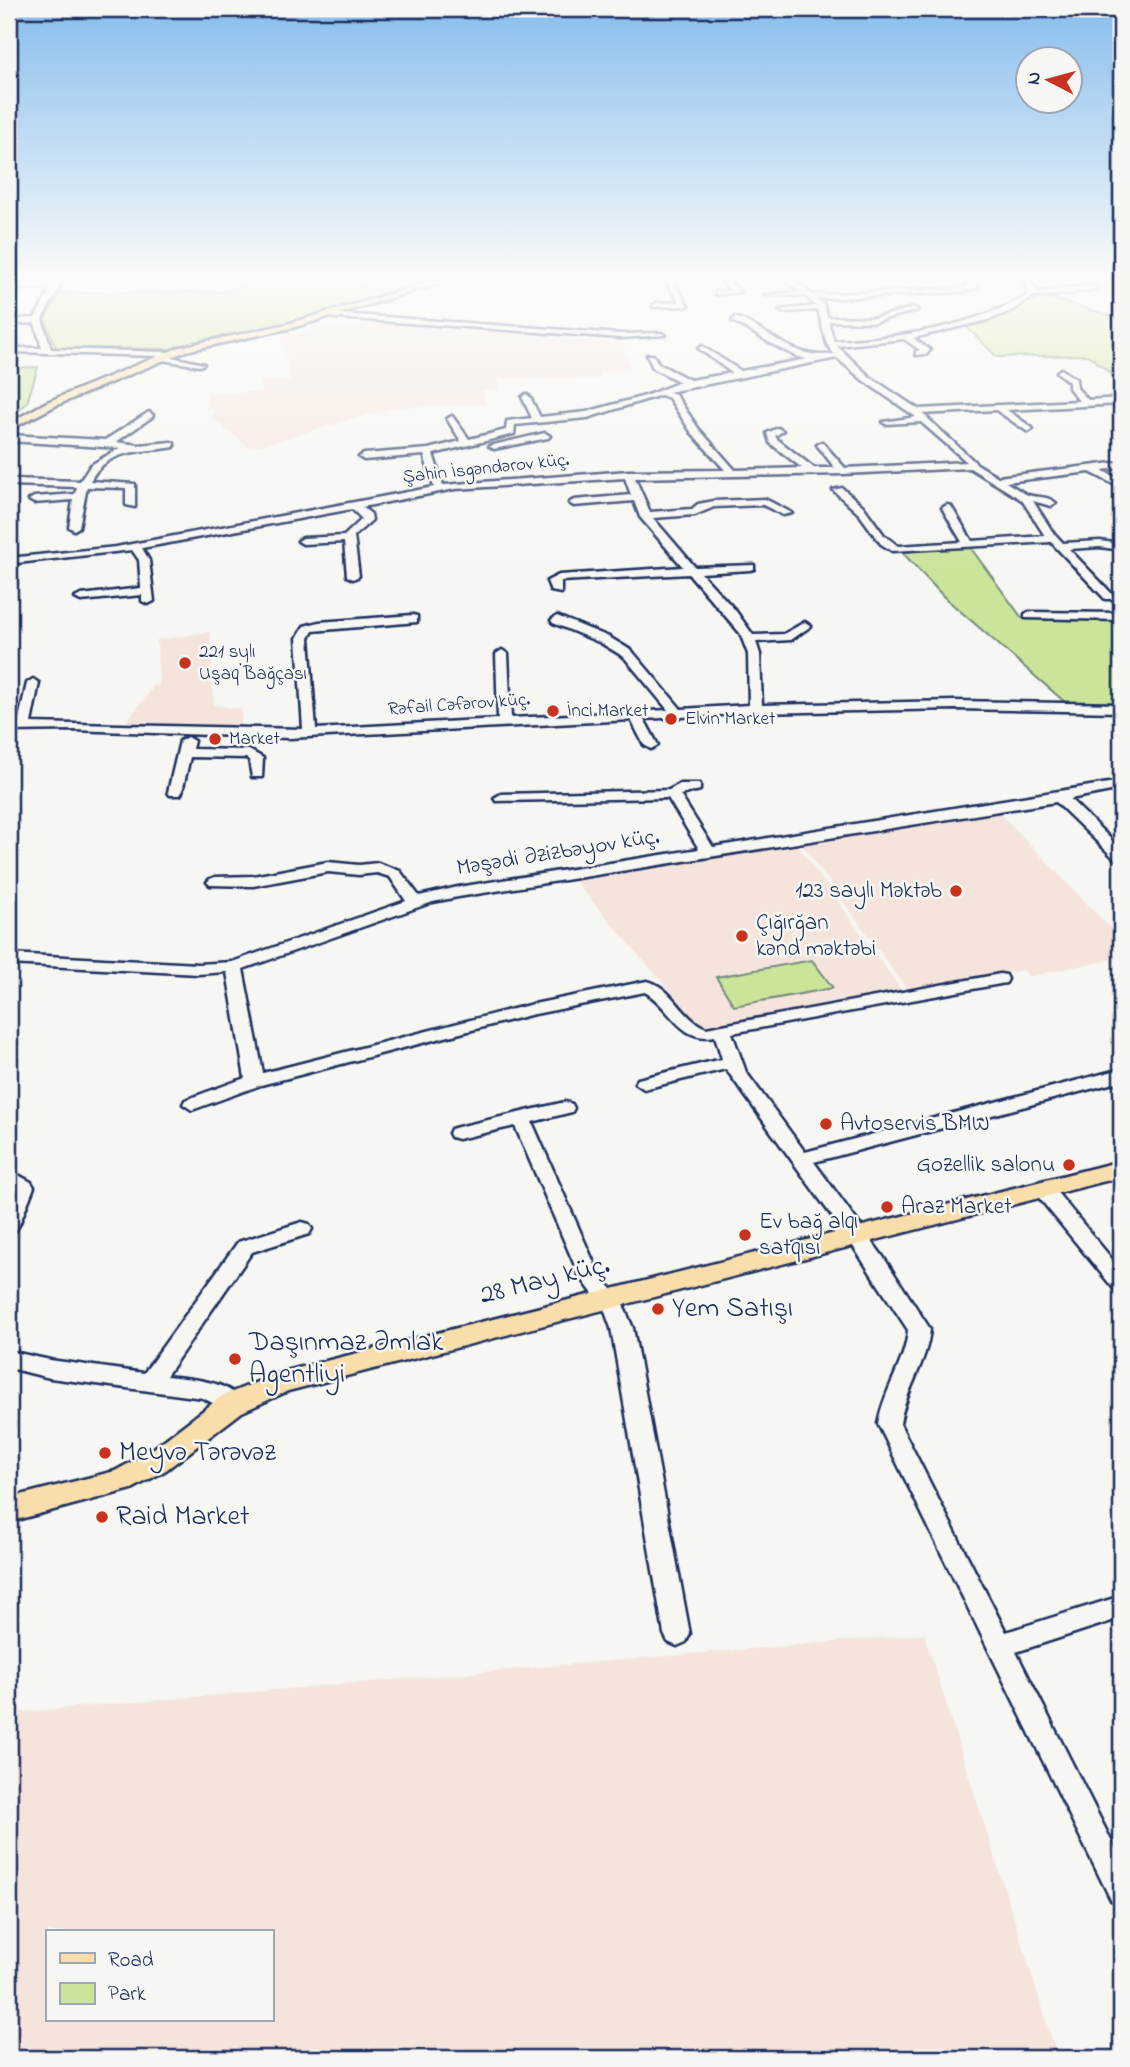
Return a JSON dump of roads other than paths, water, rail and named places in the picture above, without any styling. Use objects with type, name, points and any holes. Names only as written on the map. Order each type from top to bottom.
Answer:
[{"type":"main road","points":[[9,427],[51,404],[115,377]]},
{"type":"main road","name":"28 May küç.","points":[[9,1510],[122,1481],[156,1461],[232,1404],[265,1388],[308,1374],[1121,1169]]},
{"type":"street","points":[[678,377],[688,383]]},
{"type":"street","points":[[428,455],[467,442],[511,432],[510,423],[597,412],[688,383],[716,377]]},
{"type":"street","points":[[718,377],[730,390]]},
{"type":"street","points":[[869,377],[919,415],[972,462],[972,465],[1026,498],[1057,543],[1109,597]]},
{"type":"street","points":[[1068,377],[1085,402]]},
{"type":"street","points":[[661,392],[671,396],[694,430],[732,472]]},
{"type":"street","points":[[526,397],[537,420]]},
{"type":"street","points":[[888,422],[919,415],[997,407],[1121,401]]},
{"type":"street","points":[[1064,403],[1073,411]]},
{"type":"street","points":[[997,407],[1028,429]]},
{"type":"street","points":[[107,443],[149,415]]},
{"type":"street","points":[[452,419],[459,434],[467,442]]},
{"type":"street","points":[[778,431],[770,435],[772,441],[811,471]]},
{"type":"street","points":[[363,457],[470,453],[545,436]]},
{"type":"street","points":[[9,438],[107,443],[131,447],[171,445]]},
{"type":"street","points":[[822,445],[843,471]]},
{"type":"street","points":[[74,527],[81,485],[95,465],[108,456],[131,447]]},
{"type":"street","points":[[428,455],[439,488]]},
{"type":"street","name":"Şahin İsgəndərov küç.","points":[[9,561],[136,547],[439,488],[629,474],[843,471],[972,465]]},
{"type":"street","points":[[997,480],[1121,465]]},
{"type":"street","points":[[1091,468],[1121,485]]},
{"type":"street","points":[[629,474],[644,514],[741,626],[749,639],[755,666],[756,709]]},
{"type":"street","points":[[9,482],[131,486],[131,505]]},
{"type":"street","points":[[838,490],[844,499],[860,509],[891,548],[903,550],[969,544],[1057,543],[1121,547]]},
{"type":"street","points":[[34,500],[77,497]]},
{"type":"street","points":[[573,503],[636,498]]},
{"type":"street","points":[[1026,498],[1040,498],[1051,503]]},
{"type":"street","points":[[644,514],[695,512],[702,506],[714,503],[765,502],[788,513]]},
{"type":"street","points":[[353,504],[365,514],[367,520],[352,531],[348,539],[353,576]]},
{"type":"street","points":[[947,508],[969,544]]},
{"type":"street","points":[[303,541],[348,539]]},
{"type":"street","points":[[81,598],[148,596],[144,560],[136,547]]},
{"type":"street","points":[[557,591],[553,581],[559,578],[750,566]]},
{"type":"street","points":[[1029,616],[1121,617]]},
{"type":"street","points":[[310,733],[303,638],[308,629],[319,625],[414,619]]},
{"type":"street","points":[[557,620],[605,640],[628,654],[677,712]]},
{"type":"street","points":[[749,639],[787,637],[805,626]]},
{"type":"street","points":[[502,653],[505,721]]},
{"type":"street","points":[[24,726],[33,683]]},
{"type":"street","name":"Rəfail Cəfərov küç.","points":[[9,727],[310,733],[756,709],[955,705],[1121,708]]},
{"type":"street","points":[[635,714],[651,745]]},
{"type":"street","points":[[175,792],[190,732]]},
{"type":"street","points":[[185,753],[249,754],[256,758],[257,774]]},
{"type":"street","name":"Məşədi Əzizbəyov küç.","points":[[9,959],[198,968],[234,967],[416,903],[458,892],[1121,785]]},
{"type":"street","points":[[501,798],[673,794],[680,788],[695,787]]},
{"type":"street","points":[[673,794],[708,852]]},
{"type":"street","points":[[1059,797],[1121,857]]},
{"type":"street","points":[[215,881],[253,881],[328,867],[359,870],[378,867],[395,874],[416,903]]},
{"type":"street","points":[[234,967],[255,1082]]},
{"type":"street","points":[[192,1104],[255,1082],[529,1010],[648,986],[656,989],[690,1028],[705,1033],[1000,978]]},
{"type":"street","points":[[721,1030],[729,1042],[736,1071],[856,1235],[919,1329],[920,1343],[893,1403],[889,1424],[1121,1890]]},
{"type":"street","points":[[644,1083],[732,1062]]},
{"type":"street","points":[[802,1159],[1121,1075]]},
{"type":"street","points":[[458,1133],[565,1108]]},
{"type":"street","points":[[522,1117],[589,1275],[606,1298],[622,1328],[677,1634]]},
{"type":"street","points":[[9,1177],[24,1187],[9,1225]]},
{"type":"street","points":[[1044,1189],[1121,1284]]},
{"type":"street","points":[[149,1383],[245,1247],[262,1239],[302,1229]]},
{"type":"street","points":[[9,1360],[50,1369],[207,1390],[232,1404]]},
{"type":"street","points":[[1001,1645],[1121,1607]]},
{"type":"place","name":"221 sylı Uşaq Bağçası","points":[[185,663]]},
{"type":"place","name":"İnci Market","points":[[553,711]]},
{"type":"place","name":"Elvin Market","points":[[671,719]]},
{"type":"place","name":"Market","points":[[215,739]]},
{"type":"place","name":"123 saylı Məktəb","points":[[956,891]]},
{"type":"place","name":"Çığırğan kənd məktəbi","points":[[742,936]]},
{"type":"place","name":"Avtoservis BMW","points":[[826,1124]]},
{"type":"place","name":"Gozellik salonu","points":[[1069,1165]]},
{"type":"place","name":"Araz Market","points":[[887,1207]]},
{"type":"place","name":"Ev bağ alqı satqısı","points":[[745,1235]]},
{"type":"place","name":"Yem Satışı","points":[[658,1309]]},
{"type":"place","name":"Daşınmaz Əmlak Agentliyi","points":[[235,1359]]},
{"type":"place","name":"Meyvə Tərəvəz","points":[[105,1453]]},
{"type":"place","name":"Raid Market","points":[[102,1517]]}]
